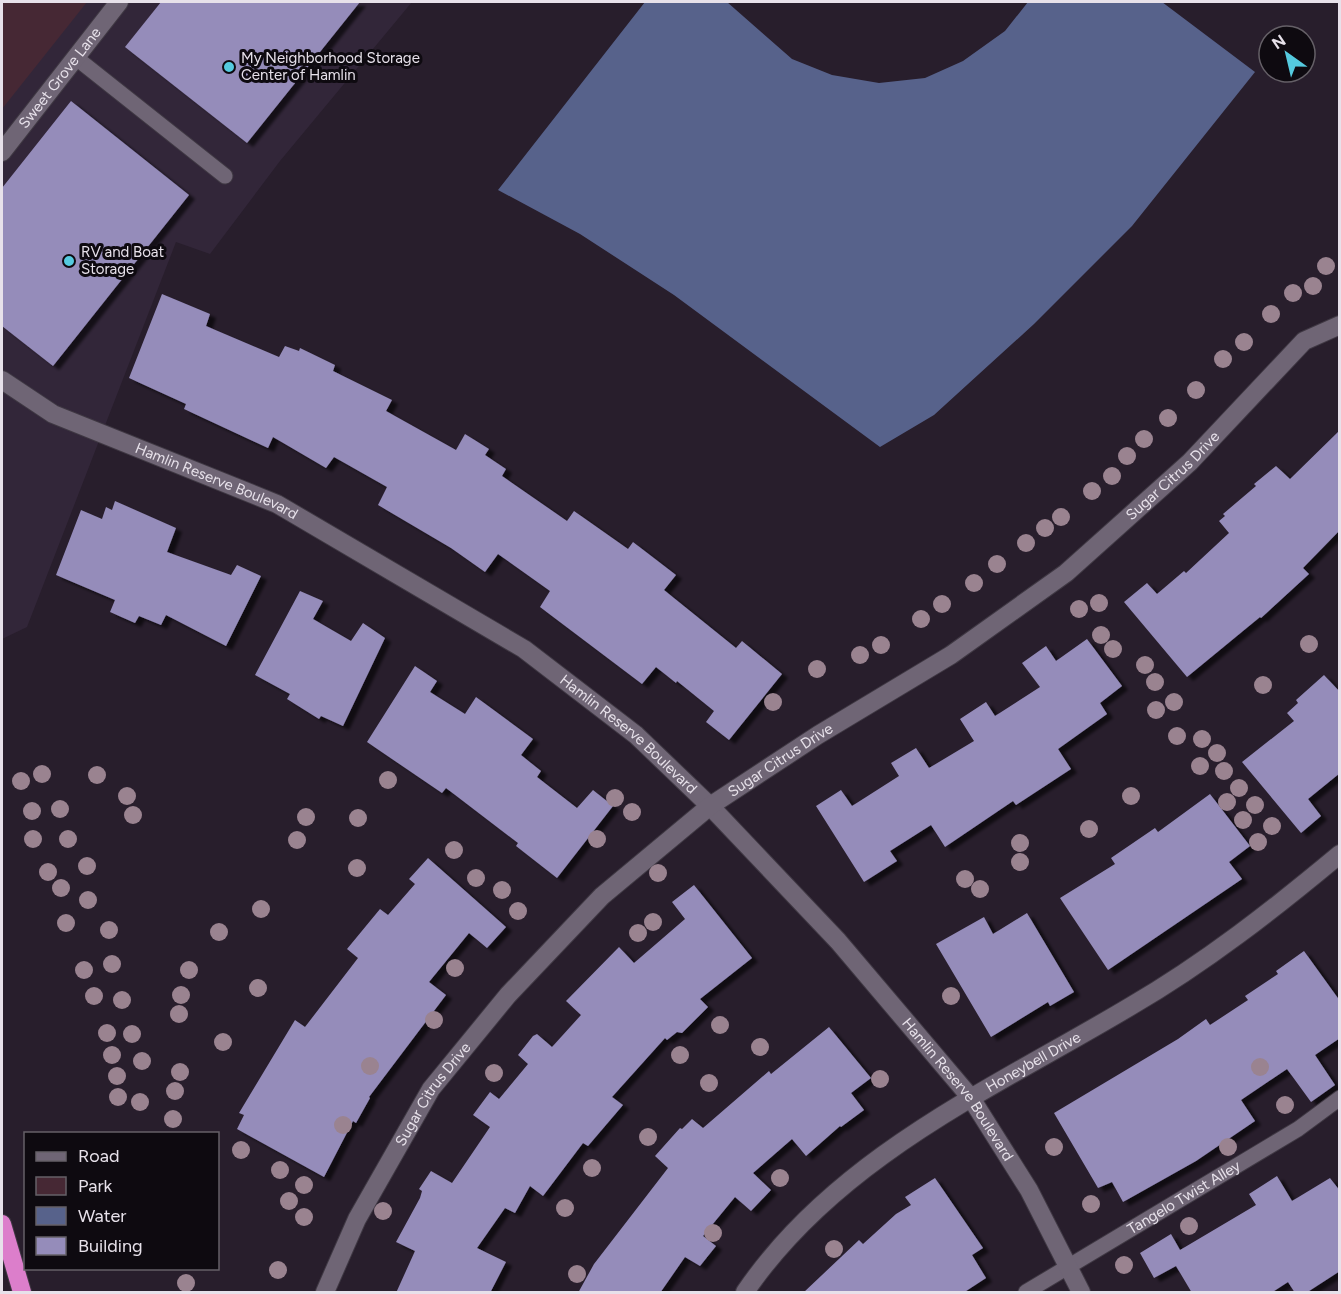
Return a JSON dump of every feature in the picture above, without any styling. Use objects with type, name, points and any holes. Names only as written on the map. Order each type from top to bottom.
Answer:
[{"type":"highway","points":[[2,1224],[22,1293]]},
{"type":"street","name":"Sweet Grove Lane","points":[[2,152],[119,2]]},
{"type":"street","name":"Sugar Citrus Drive","points":[[325,1293],[357,1219],[431,1089],[508,995],[602,896],[710,806],[818,735],[951,655],[1066,573],[1190,462],[1304,341],[1340,325]]},
{"type":"street","name":"Hamlin Reserve Boulevard","points":[[2,380],[52,414],[277,504],[524,649],[636,735],[710,806],[838,941],[971,1098],[1029,1190],[1082,1293]]},
{"type":"street","name":"Honeybell Drive","points":[[745,1293],[757,1275],[812,1213],[886,1152],[971,1098],[1133,1005],[1227,942],[1340,854]]},
{"type":"lane","points":[[75,57],[225,176]]},
{"type":"lane","name":"Tangelo Twist Alley","points":[[1026,1293],[1298,1129],[1340,1098]]},
{"type":"shaded area","points":[[2,2],[412,2],[280,161],[210,254],[176,242],[27,627],[2,639]]},
{"type":"green space","points":[[2,2],[87,2],[2,109]]},
{"type":"water","points":[[645,2],[727,2],[792,59],[832,75],[879,83],[925,78],[963,61],[1005,31],[1028,2],[1162,2],[1255,72],[1132,226],[1034,324],[934,415],[880,447],[674,295],[580,234],[498,190]]},
{"type":"building","name":"My Neighborhood Storage Center of Hamlin","points":[[161,2],[360,2],[247,143],[125,47]]},
{"type":"building","name":"RV and Boat Storage","points":[[71,101],[189,195],[53,366],[2,326],[2,188]]},
{"type":"building","points":[[162,294],[210,314],[206,326],[279,357],[285,346],[299,351],[300,348],[335,365],[333,371],[392,400],[386,411],[456,450],[465,434],[489,449],[485,455],[506,469],[502,476],[567,521],[574,511],[628,549],[633,542],[676,575],[664,590],[736,648],[742,641],[782,674],[729,740],[706,722],[714,711],[677,681],[676,683],[656,667],[642,684],[540,607],[550,591],[498,554],[485,572],[451,548],[378,505],[387,487],[334,457],[326,468],[273,437],[268,448],[184,409],[186,404],[129,378]]},
{"type":"building","points":[[1340,430],[1340,530],[1303,568],[1309,574],[1261,618],[1187,677],[1124,602],[1147,583],[1157,594],[1184,571],[1186,573],[1229,533],[1219,521],[1225,516],[1223,514],[1256,486],[1254,484],[1276,466],[1290,479]]},
{"type":"building","points":[[115,501],[176,528],[167,552],[231,575],[237,565],[261,576],[226,646],[166,615],[161,625],[139,616],[135,623],[110,612],[115,600],[56,575],[81,510],[102,519],[106,507],[112,510]]},
{"type":"building","points":[[300,591],[323,601],[313,619],[351,641],[363,623],[385,638],[343,726],[321,716],[319,719],[287,699],[290,694],[255,675]]},
{"type":"building","points":[[1087,639],[1122,686],[1100,703],[1107,714],[1058,749],[1071,769],[1016,805],[1013,801],[945,847],[931,825],[890,851],[897,861],[864,882],[816,806],[841,790],[852,806],[899,776],[891,763],[916,748],[929,768],[974,741],[960,719],[986,702],[995,716],[1040,687],[1022,663],[1046,646],[1056,661]]},
{"type":"building","points":[[415,666],[437,681],[430,692],[465,714],[476,697],[533,739],[521,755],[541,771],[537,777],[577,808],[593,790],[613,806],[557,878],[516,846],[518,843],[446,788],[442,793],[367,742]]},
{"type":"building","points":[[1324,675],[1340,692],[1340,773],[1308,799],[1321,816],[1301,833],[1242,762],[1294,721],[1287,713],[1298,703],[1296,700]]},
{"type":"building","points":[[1210,794],[1250,846],[1229,862],[1242,879],[1108,970],[1060,898],[1115,864],[1111,858],[1155,828],[1158,832]]},
{"type":"building","points":[[428,858],[506,927],[487,948],[469,933],[429,982],[446,995],[369,1097],[356,1123],[353,1121],[324,1177],[237,1129],[244,1115],[239,1113],[295,1020],[305,1027],[358,958],[347,949],[380,909],[388,915],[415,884],[409,879]]},
{"type":"building","points":[[694,885],[752,958],[700,999],[708,1007],[682,1033],[677,1032],[667,1040],[665,1038],[612,1097],[623,1105],[588,1146],[583,1143],[543,1196],[530,1186],[515,1213],[505,1208],[477,1248],[506,1262],[490,1293],[396,1293],[415,1251],[396,1242],[420,1198],[422,1191],[419,1189],[431,1171],[452,1183],[490,1127],[473,1115],[490,1092],[499,1099],[528,1064],[518,1055],[533,1036],[537,1034],[552,1047],[581,1015],[566,1001],[619,947],[634,963],[685,919],[672,902]]},
{"type":"building","points":[[1027,913],[1074,992],[1050,1006],[1048,1002],[991,1037],[936,944],[984,917],[993,934]]},
{"type":"building","points":[[1304,951],[1340,1001],[1340,1038],[1315,1055],[1335,1085],[1311,1102],[1287,1069],[1241,1100],[1255,1121],[1196,1161],[1123,1202],[1112,1182],[1098,1188],[1054,1113],[1178,1039],[1206,1019],[1210,1025],[1248,1000],[1245,996],[1278,974],[1276,971]]},
{"type":"building","points":[[829,1027],[871,1078],[851,1093],[864,1110],[840,1126],[806,1156],[792,1139],[753,1173],[771,1190],[751,1211],[735,1197],[703,1236],[716,1246],[700,1266],[685,1257],[660,1293],[578,1293],[594,1264],[668,1168],[655,1156],[680,1128],[682,1129],[692,1119],[703,1128],[769,1071],[771,1074]]},
{"type":"building","points":[[1277,1176],[1292,1201],[1330,1178],[1340,1191],[1340,1271],[1306,1293],[1295,1293],[1288,1282],[1271,1293],[1192,1293],[1176,1266],[1154,1278],[1140,1253],[1171,1234],[1180,1250],[1256,1205],[1249,1194]]},
{"type":"building","points":[[935,1178],[983,1248],[972,1255],[986,1278],[963,1293],[803,1293],[859,1240],[863,1244],[896,1214],[911,1205],[905,1197]]},
{"type":"place","name":"My Neighborhood Storage Center of Hamlin","points":[[229,67]]},
{"type":"place","name":"RV and Boat Storage","points":[[69,261]]}]
